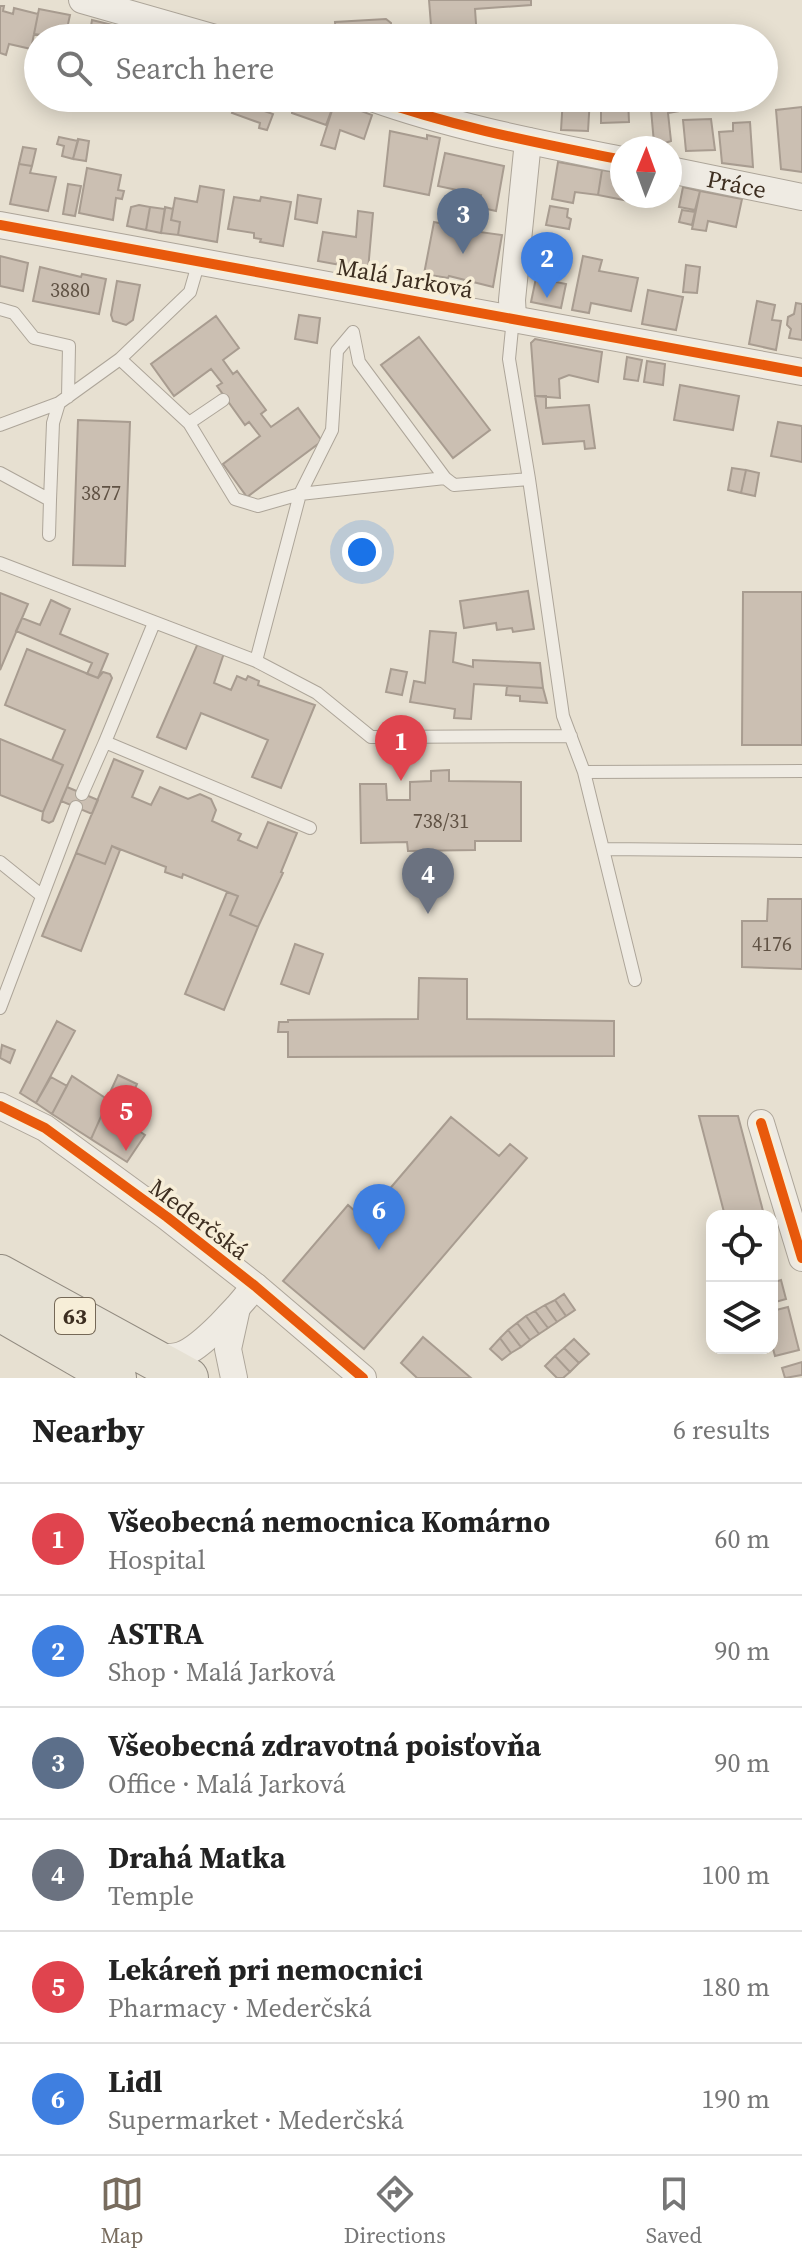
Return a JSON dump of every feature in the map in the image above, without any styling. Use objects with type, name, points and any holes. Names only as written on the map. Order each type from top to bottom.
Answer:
[{"type":"main road","name":"63","points":[[0,1275],[188,1378]]},
{"type":"main road","name":"63","points":[[0,1311],[116,1378]]},
{"type":"street","points":[[82,0],[166,24]]},
{"type":"street","points":[[414,112],[528,141],[610,158]]},
{"type":"street","points":[[513,318],[512,300],[528,141]]},
{"type":"street","name":"Práce","points":[[682,172],[802,197]]},
{"type":"street","name":"Malá Jarková","points":[[0,225],[802,372]]},
{"type":"street","name":"Mederčská","points":[[0,1106],[45,1128],[167,1217],[255,1286],[363,1378]]},
{"type":"street","points":[[761,1123],[802,1258]]},
{"type":"street","points":[[150,1357],[181,1356],[237,1308],[255,1286]]},
{"type":"street","points":[[234,1378],[228,1349],[237,1308]]},
{"type":"lane","points":[[0,425],[64,400],[120,359],[190,292],[199,261]]},
{"type":"lane","points":[[0,309],[14,313],[34,338],[69,346],[64,400],[53,423],[49,535]]},
{"type":"lane","points":[[513,318],[509,359],[563,716],[584,772],[635,980]]},
{"type":"lane","points":[[256,661],[300,494],[332,430],[337,351],[353,332],[359,362],[445,478],[454,485],[529,479]]},
{"type":"lane","points":[[120,359],[189,423],[235,499],[258,506],[300,494],[445,478]]},
{"type":"lane","points":[[189,423],[223,400]]},
{"type":"lane","points":[[0,473],[50,500]]},
{"type":"lane","points":[[0,563],[256,661],[317,693],[371,737],[571,736]]},
{"type":"lane","points":[[82,794],[154,623]]},
{"type":"lane","points":[[105,742],[310,828]]},
{"type":"lane","points":[[584,772],[802,771]]},
{"type":"lane","points":[[0,1006],[76,807]]},
{"type":"lane","points":[[603,849],[802,851]]},
{"type":"lane","points":[[0,862],[41,895]]},
{"type":"building","points":[[429,0],[531,0],[531,5],[475,9],[476,24],[431,24]]},
{"type":"building","points":[[0,6],[4,6],[3,11],[13,14],[14,8],[38,14],[36,24],[24,24],[24,47],[9,44],[6,55],[0,53]]},
{"type":"building","points":[[39,9],[70,15],[68,24],[36,24]]},
{"type":"building","points":[[386,19],[391,24],[335,24]]},
{"type":"building","points":[[802,107],[802,172],[781,169],[778,110]]},
{"type":"building","points":[[292,112],[331,112],[326,125]]},
{"type":"building","points":[[332,112],[364,112],[372,115],[364,139],[340,130],[335,149],[321,145]]},
{"type":"building","points":[[562,112],[589,112],[588,131],[561,130]]},
{"type":"building","points":[[601,112],[629,112],[629,122],[601,123]]},
{"type":"building","points":[[651,112],[674,112],[668,113],[670,136],[653,136]]},
{"type":"building","points":[[232,113],[273,114],[267,130],[259,128],[260,123]]},
{"type":"building","points":[[711,119],[715,150],[686,151],[683,120]]},
{"type":"building","points":[[750,122],[753,167],[722,163],[719,132],[733,131],[733,123]]},
{"type":"building","points":[[390,131],[427,139],[427,135],[440,138],[429,195],[384,186]]},
{"type":"building","points":[[59,137],[78,141],[73,159],[62,156],[64,146],[57,144]]},
{"type":"building","points":[[78,139],[89,141],[86,161],[73,159]]},
{"type":"building","points":[[23,147],[36,149],[32,166],[19,164]]},
{"type":"building","points":[[445,153],[504,166],[496,211],[478,207],[481,195],[438,186]]},
{"type":"building","points":[[558,162],[602,170],[598,195],[575,192],[573,203],[552,199]]},
{"type":"building","points":[[19,164],[32,166],[30,173],[56,177],[48,211],[10,204]]},
{"type":"building","points":[[87,168],[121,175],[118,190],[124,191],[122,199],[116,198],[113,220],[79,213]]},
{"type":"building","points":[[602,170],[610,171],[610,197],[598,195]]},
{"type":"building","points":[[68,184],[81,186],[75,216],[63,214]]},
{"type":"building","points":[[200,186],[224,190],[217,242],[178,235],[180,222],[171,220],[175,198],[197,202]]},
{"type":"building","points":[[683,187],[700,191],[695,210],[682,208]]},
{"type":"building","points":[[700,191],[742,199],[736,227],[708,221],[706,231],[692,229]]},
{"type":"building","points":[[298,195],[321,199],[317,223],[295,219]]},
{"type":"building","points":[[234,197],[291,202],[283,246],[260,242],[261,239],[254,238],[254,233],[228,229]]},
{"type":"building","points":[[550,206],[568,209],[567,217],[571,219],[569,229],[546,225]]},
{"type":"building","points":[[131,207],[150,207],[146,230],[127,226]]},
{"type":"building","points":[[150,207],[165,209],[161,233],[146,230]]},
{"type":"building","points":[[165,207],[173,209],[171,220],[180,222],[178,235],[161,233]]},
{"type":"building","points":[[682,210],[695,212],[692,225],[679,222]]},
{"type":"building","points":[[358,211],[373,213],[368,270],[318,261],[323,232],[356,237]]},
{"type":"building","points":[[434,222],[502,235],[493,287],[449,276],[424,274]]},
{"type":"building","points":[[545,235],[560,238],[551,281],[566,284],[561,308],[531,302]]},
{"type":"building","points":[[0,256],[28,263],[23,291],[0,286]]},
{"type":"building","points":[[583,256],[602,260],[599,271],[638,278],[631,311],[591,303],[589,313],[572,310]]},
{"type":"building","points":[[686,265],[700,267],[697,293],[683,292]]},
{"type":"building","points":[[40,267],[81,277],[82,274],[106,279],[99,314],[33,301]]},
{"type":"building","points":[[117,281],[140,285],[133,320],[126,325],[113,321],[111,315]]},
{"type":"building","points":[[648,290],[683,297],[676,330],[642,324]]},
{"type":"building","points":[[757,301],[775,305],[772,320],[781,321],[776,350],[749,344]]},
{"type":"building","points":[[796,303],[802,304],[802,340],[789,338],[791,329],[787,325],[788,317],[794,314]]},
{"type":"building","points":[[299,315],[320,318],[317,343],[295,339]]},
{"type":"building","points":[[216,316],[239,348],[223,360],[233,374],[237,371],[266,410],[261,414],[271,427],[298,408],[322,441],[247,497],[223,464],[260,436],[249,422],[245,425],[217,386],[222,383],[211,369],[174,396],[151,364]]},
{"type":"building","points":[[419,337],[490,430],[453,458],[381,365]]},
{"type":"building","points":[[535,339],[602,352],[598,382],[569,375],[559,379],[560,398],[535,396],[531,343]]},
{"type":"building","points":[[627,357],[642,360],[638,381],[624,379]]},
{"type":"building","points":[[647,361],[665,364],[663,385],[644,382]]},
{"type":"building","points":[[680,385],[739,396],[733,430],[674,420]]},
{"type":"building","points":[[535,396],[546,396],[546,408],[589,405],[595,448],[585,449],[584,441],[543,444]]},
{"type":"building","points":[[78,420],[130,422],[125,566],[73,565]]},
{"type":"building","points":[[778,422],[802,426],[802,462],[771,456]]},
{"type":"building","points":[[732,468],[746,470],[741,493],[728,490]]},
{"type":"building","points":[[746,470],[759,473],[755,496],[741,493]]},
{"type":"building","points":[[528,591],[534,629],[513,632],[512,628],[497,630],[496,623],[464,628],[460,601]]},
{"type":"building","points":[[743,592],[802,592],[802,745],[742,745]]},
{"type":"building","points":[[0,593],[28,604],[0,670]]},
{"type":"building","points":[[51,600],[70,609],[60,634],[108,654],[98,678],[87,674],[92,663],[16,631],[22,618],[40,625]]},
{"type":"building","points":[[430,631],[456,633],[453,662],[473,667],[473,660],[540,663],[543,688],[474,684],[471,719],[454,718],[455,709],[410,702],[414,681],[425,683]]},
{"type":"building","points":[[198,643],[224,653],[214,683],[231,690],[237,676],[246,680],[248,676],[259,681],[258,685],[315,705],[281,788],[252,777],[268,740],[201,713],[186,749],[157,737]]},
{"type":"building","points":[[27,649],[98,678],[103,672],[112,678],[53,821],[49,823],[42,820],[43,812],[63,765],[52,760],[65,730],[5,705]]},
{"type":"building","points":[[391,669],[407,672],[402,695],[386,692]]},
{"type":"building","points":[[507,686],[543,688],[547,703],[520,701],[520,696],[506,695]]},
{"type":"building","points":[[0,739],[63,765],[43,812],[0,795]]},
{"type":"building","points":[[114,759],[143,771],[132,797],[151,805],[160,787],[188,799],[200,794],[211,799],[216,810],[212,821],[241,834],[238,840],[257,848],[268,822],[297,833],[258,927],[230,915],[238,896],[183,874],[182,878],[165,872],[166,867],[112,846],[105,864],[76,853]]},
{"type":"building","points":[[449,770],[449,781],[521,782],[521,841],[475,841],[475,850],[408,851],[407,842],[361,843],[360,784],[386,784],[387,800],[410,800],[410,782],[431,781],[431,771]]},
{"type":"building","points":[[67,787],[98,800],[92,814],[61,801]]},
{"type":"building","points":[[112,846],[120,850],[81,951],[42,936],[76,853],[105,864]]},
{"type":"building","points":[[227,892],[238,896],[230,915],[258,927],[224,1010],[185,994]]},
{"type":"building","points":[[768,899],[802,899],[802,969],[742,967],[742,921],[767,921]]},
{"type":"building","points":[[295,944],[323,954],[309,994],[281,984]]},
{"type":"building","points":[[419,978],[467,979],[467,1019],[614,1021],[614,1056],[288,1057],[288,1032],[278,1032],[279,1022],[418,1019]]},
{"type":"building","points":[[57,1021],[75,1031],[36,1103],[20,1093]]},
{"type":"building","points":[[2,1045],[15,1050],[10,1063],[0,1058]]},
{"type":"building","points":[[118,1075],[137,1084],[121,1119],[103,1112],[91,1139],[52,1114],[72,1076],[107,1099]]},
{"type":"building","points":[[51,1077],[67,1086],[52,1114],[36,1103]]},
{"type":"building","points":[[103,1112],[121,1119],[145,1135],[127,1162],[91,1139]]},
{"type":"building","points":[[699,1116],[738,1116],[763,1210],[723,1210]]},
{"type":"building","points":[[451,1117],[499,1156],[510,1144],[527,1158],[364,1349],[283,1281],[348,1205],[364,1219]]},
{"type":"building","points":[[781,1280],[786,1299],[778,1301],[778,1282]]},
{"type":"building","points":[[564,1294],[575,1310],[566,1316],[555,1300]]},
{"type":"building","points":[[555,1300],[566,1316],[557,1322],[545,1305]]},
{"type":"building","points":[[545,1305],[557,1322],[548,1328],[535,1311]]},
{"type":"building","points":[[788,1307],[799,1350],[775,1356],[778,1354],[778,1310]]},
{"type":"building","points":[[535,1311],[548,1328],[539,1334],[526,1316]]},
{"type":"building","points":[[526,1316],[539,1334],[530,1340],[517,1323]]},
{"type":"building","points":[[517,1323],[530,1340],[521,1347],[508,1330]]},
{"type":"building","points":[[508,1330],[521,1347],[511,1353],[500,1338]]},
{"type":"building","points":[[423,1337],[471,1378],[417,1378],[401,1363]]},
{"type":"building","points":[[500,1338],[511,1353],[502,1360],[490,1349]]},
{"type":"building","points":[[574,1339],[589,1354],[579,1363],[564,1348]]},
{"type":"building","points":[[564,1348],[579,1363],[570,1372],[555,1356]]},
{"type":"building","points":[[555,1356],[570,1372],[563,1378],[557,1378],[545,1366]]},
{"type":"building","points":[[802,1362],[802,1375],[785,1378],[782,1368]]},
{"type":"cycle path","points":[[417,112],[527,141],[610,158]]},
{"type":"cycle path","points":[[0,225],[802,372]]},
{"type":"cycle path","points":[[0,1106],[45,1128],[167,1217],[255,1286],[363,1378]]},
{"type":"cycle path","points":[[761,1123],[802,1258]]},
{"type":"place","name":"Všeobecná zdravotná poisťovňa","points":[[463,254]]},
{"type":"place","name":"ASTRA","points":[[547,298]]},
{"type":"place","name":"Všeobecná nemocnica Komárno","points":[[401,781]]},
{"type":"place","name":"Drahá Matka","points":[[428,914]]},
{"type":"place","name":"Lekáreň pri nemocnici","points":[[126,1151]]},
{"type":"place","name":"Lidl","points":[[379,1250]]}]
